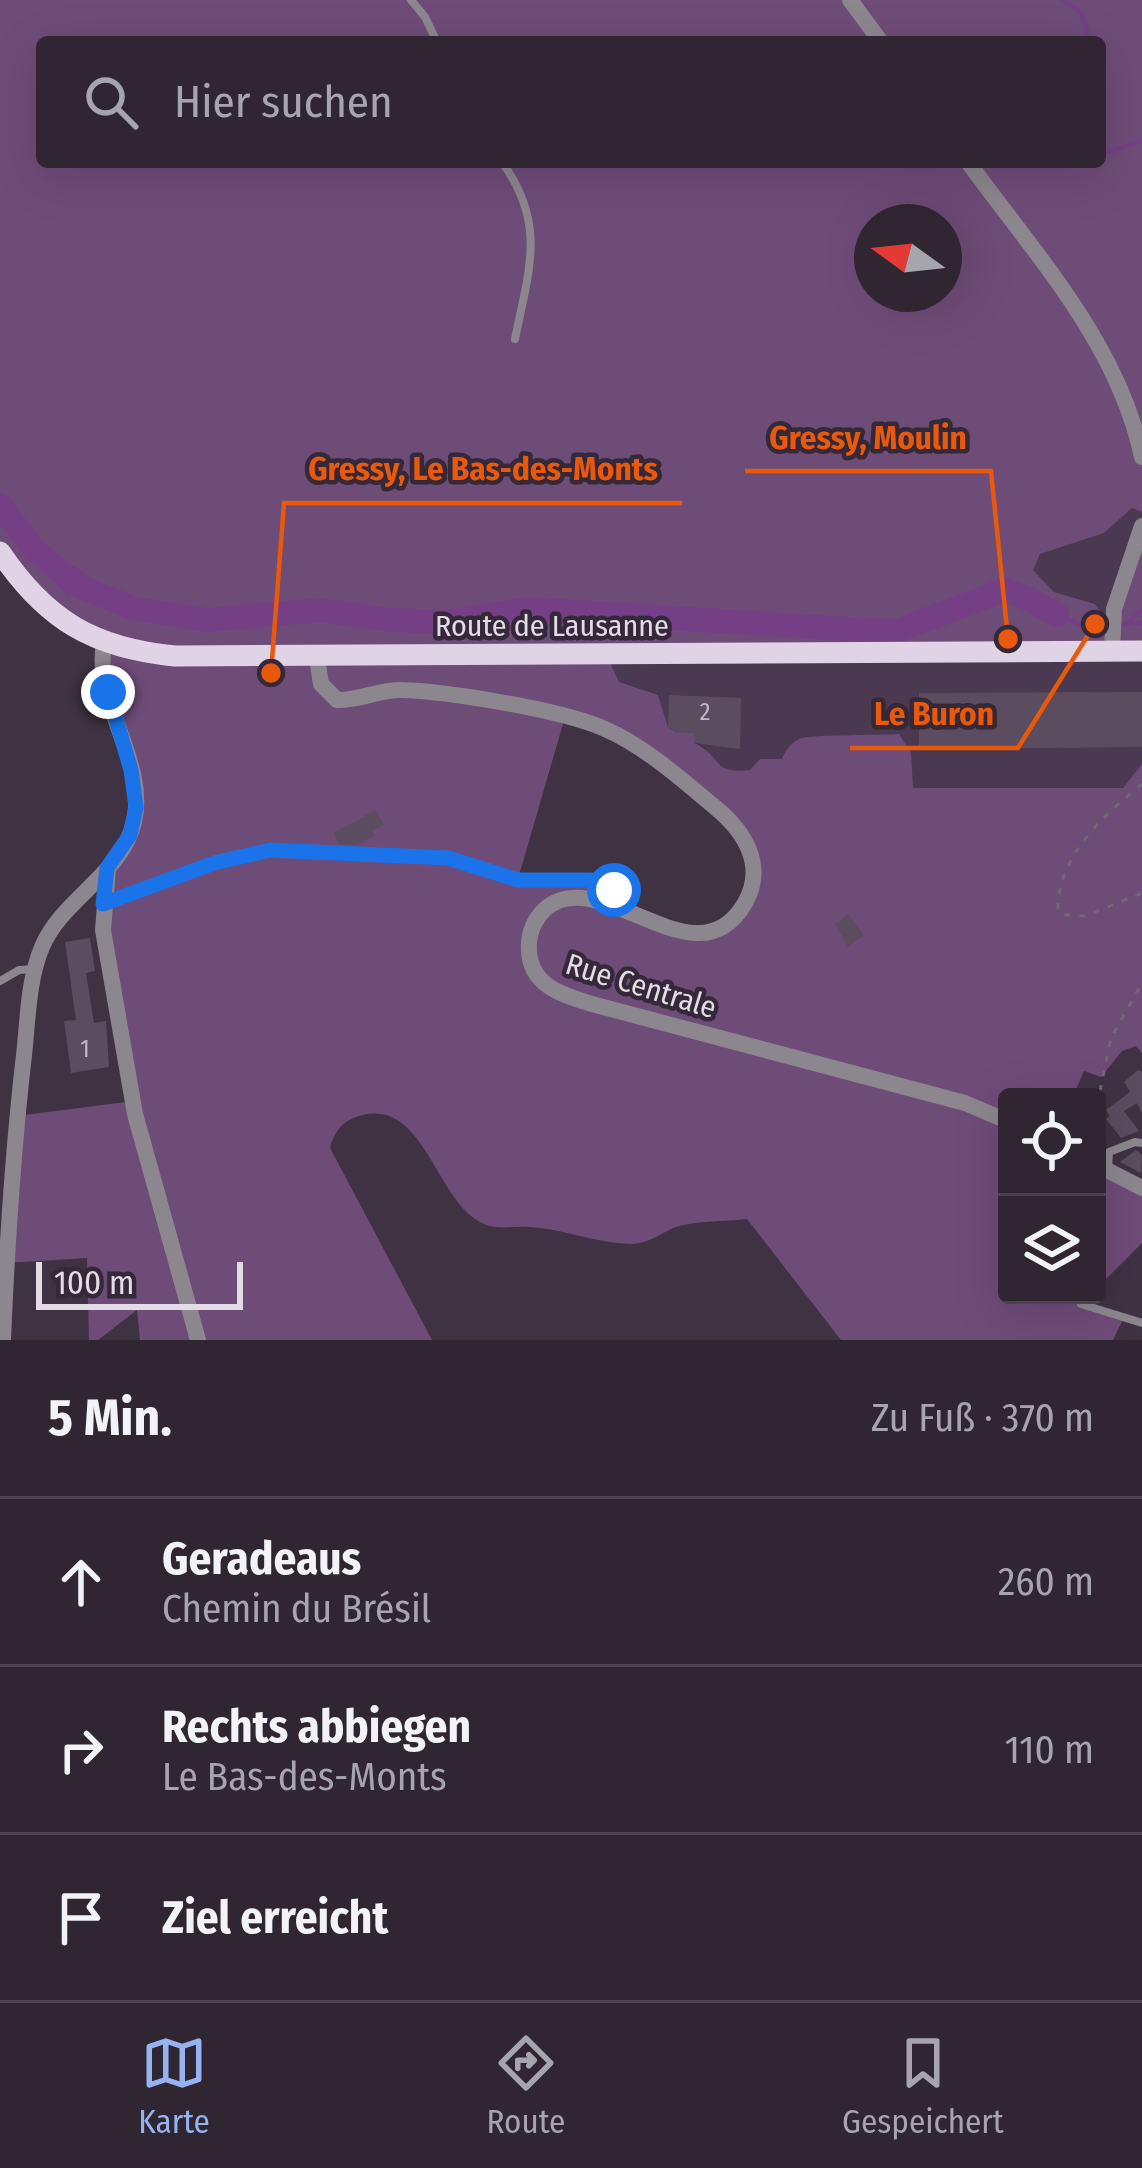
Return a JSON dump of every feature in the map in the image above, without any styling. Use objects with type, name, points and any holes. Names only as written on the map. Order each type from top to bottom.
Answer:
[{"type":"main road","name":"Route de Lausanne","points":[[0,552],[52,612],[104,643],[175,656],[317,658],[1112,644],[1142,651]]},
{"type":"street","points":[[850,0],[877,36]]},
{"type":"street","points":[[972,168],[1105,355],[1142,457]]},
{"type":"street","points":[[1112,644],[1114,609],[1138,551],[1142,526]]},
{"type":"street","points":[[3,1340],[13,1154],[35,969],[44,942],[64,913],[107,868],[130,835],[136,807],[131,770],[103,676],[104,643]]},
{"type":"street","name":"Rue Centrale","points":[[317,658],[321,684],[337,700],[414,691],[603,728],[645,752],[732,822],[747,844],[754,867],[751,891],[739,912],[718,928],[698,933],[577,898],[544,910],[531,931],[532,968],[538,979],[569,997],[965,1103],[998,1117]]},
{"type":"street","points":[[107,868],[102,908],[141,1143],[182,1271],[198,1340]]},
{"type":"street","points":[[64,913],[102,908]]},
{"type":"street","points":[[1106,1170],[1142,1188]]},
{"type":"lane","points":[[411,0],[434,36]]},
{"type":"lane","points":[[506,168],[524,196],[532,238],[514,339]]},
{"type":"lane","points":[[102,908],[235,857],[270,850],[448,858],[518,880],[598,881],[614,890],[617,907]]},
{"type":"lane","points":[[0,981],[19,970],[35,969]]},
{"type":"lane","points":[[1106,1159],[1109,1152],[1142,1144]]},
{"type":"lane","points":[[1081,1304],[1142,1323]]},
{"type":"path","points":[[1142,784],[1080,846],[1062,881],[1058,909],[1063,915],[1085,916],[1142,893]]},
{"type":"path","points":[[1101,1088],[1111,1038],[1142,983]]},
{"type":"shaded area","points":[[0,0],[1142,0],[1142,512],[1132,508],[1104,533],[1040,554],[1033,570],[1054,592],[1095,604],[1100,611],[1093,633],[1111,629],[1142,526],[1142,651],[607,656],[619,682],[658,695],[668,727],[694,733],[694,743],[728,770],[750,770],[760,759],[782,759],[801,738],[899,734],[911,753],[913,788],[1123,788],[1142,764],[1142,1053],[1136,1046],[1122,1051],[1101,1077],[1084,1071],[1077,1088],[998,1088],[998,1304],[1085,1304],[1124,1317],[1113,1340],[841,1340],[747,1219],[682,1225],[630,1244],[542,1228],[489,1226],[467,1213],[415,1136],[399,1121],[381,1114],[348,1121],[336,1132],[330,1148],[432,1340],[140,1340],[137,1310],[98,1340],[89,1340],[87,1258],[6,1263],[17,1116],[133,1101],[103,896],[135,820],[102,653],[0,552]],"holes":[[[565,717],[645,752],[747,844],[746,901],[706,931],[617,907],[614,890],[576,879],[518,879]]]},
{"type":"shaded area","points":[[1132,508],[1142,512],[1142,526],[1111,629],[1092,634],[1100,612],[1095,604],[1054,592],[1033,570],[1035,562],[1040,554],[1104,533]]},
{"type":"shaded area","points":[[58,559],[85,572],[67,597],[45,570]]},
{"type":"shaded area","points":[[1142,651],[1142,764],[1123,788],[912,788],[911,753],[805,736],[782,760],[760,759],[750,770],[731,772],[720,769],[705,748],[668,727],[658,695],[619,682],[606,655]]},
{"type":"shaded area","points":[[1106,1170],[1142,1188],[1142,1243],[1106,1279]]},
{"type":"building","points":[[1142,692],[1142,747],[919,749],[919,693]]},
{"type":"building","points":[[669,695],[741,698],[740,749],[694,743],[694,733],[668,727]]},
{"type":"building","points":[[376,810],[384,825],[372,831],[375,836],[357,845],[339,844],[333,833]]},
{"type":"building","points":[[848,914],[864,935],[848,947],[835,924]]},
{"type":"building","points":[[90,938],[95,971],[86,973],[94,1023],[106,1021],[109,1067],[71,1073],[64,1021],[76,1020],[65,942]]},
{"type":"building","points":[[1138,1070],[1142,1072],[1142,1113],[1137,1103],[1124,1111],[1139,1131],[1121,1138],[1106,1119],[1110,1116],[1106,1110],[1130,1092],[1124,1082]]},
{"type":"building","points":[[1136,1150],[1142,1155],[1141,1173],[1120,1162]]},
{"type":"waterway","points":[[1063,0],[1081,12],[1085,36]]},
{"type":"waterway","points":[[1106,151],[1142,141]]},
{"type":"waterway","points":[[0,505],[35,551],[79,586],[132,608],[206,620],[321,610],[444,622],[526,609],[894,632],[1005,590],[1057,615]]},
{"type":"waterway","points":[[1128,623],[1142,610]]},
{"type":"waterway","points":[[1057,615],[1079,624],[1106,624]]},
{"type":"waterway","points":[[1118,624],[1142,623]]},
{"type":"place","name":"Le Buron","points":[[1095,624]]},
{"type":"place","name":"Gressy, Moulin","points":[[1008,639]]},
{"type":"place","name":"Gressy, Le Bas-des-Monts","points":[[271,673]]},
{"type":"route","points":[[108,692],[131,770],[136,807],[130,835],[107,868],[103,904],[214,863],[270,850],[448,858],[518,880],[591,880],[614,890]]}]
